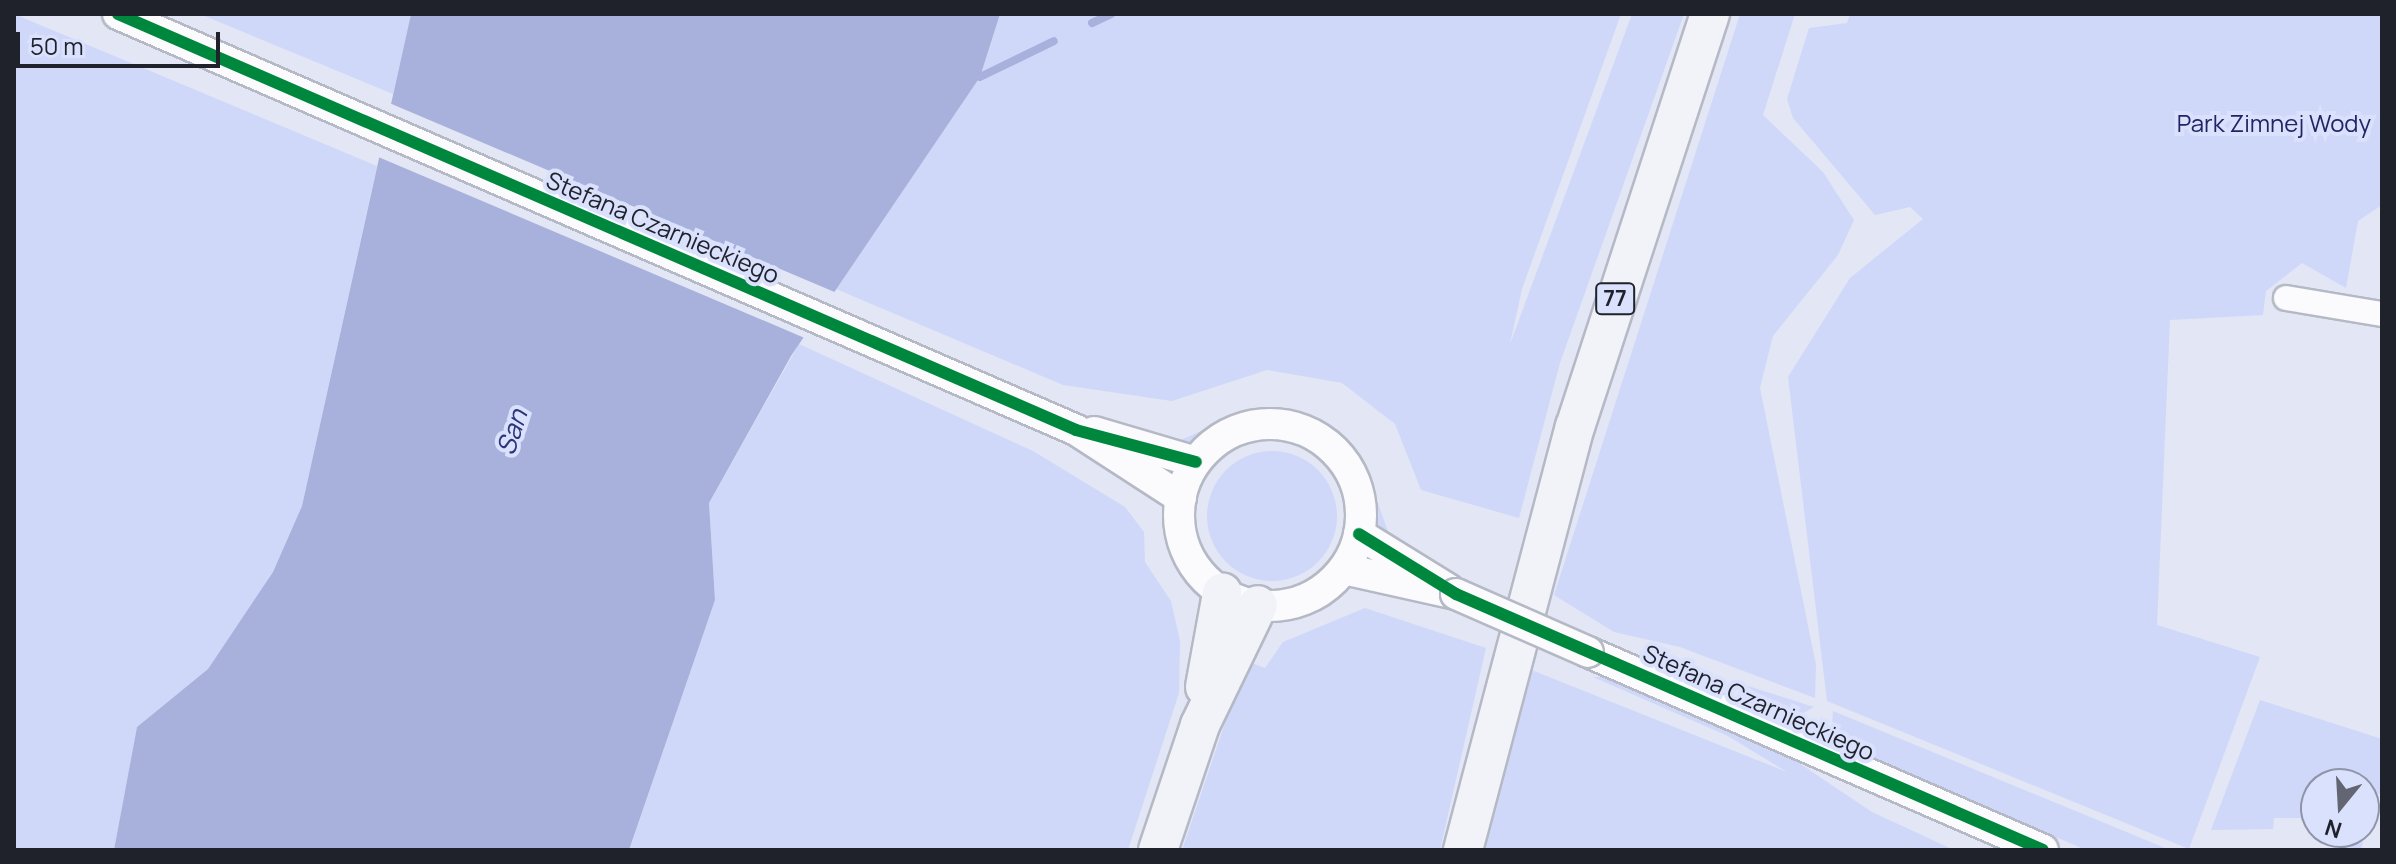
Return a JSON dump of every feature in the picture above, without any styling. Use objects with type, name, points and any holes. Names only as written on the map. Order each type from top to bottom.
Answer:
[{"type":"main road","name":"77","points":[[1463,850],[1546,527],[1710,14]]},
{"type":"main road","points":[[1200,725],[1222,593]]},
{"type":"main road","points":[[1158,850],[1200,725],[1258,605]]},
{"type":"street","name":"Stefana Czarnieckiego","points":[[118,14],[1076,430],[1196,462]]},
{"type":"street","points":[[2286,298],[2382,314]]},
{"type":"street","points":[[1246,427],[1307,432],[1351,474],[1359,534],[1344,569],[1306,599],[1258,605],[1222,593],[1187,552],[1181,498],[1196,462],[1246,427]]},
{"type":"street","name":"Stefana Czarnieckiego","points":[[1076,430],[1181,498]]},
{"type":"street","points":[[1359,534],[1456,594]]},
{"type":"street","points":[[1344,569],[1456,594]]},
{"type":"street","name":"Stefana Czarnieckiego","points":[[1456,594],[2043,850]]},
{"type":"green space","points":[[14,14],[377,166],[302,506],[273,572],[208,669],[137,727],[114,850],[14,850]]},
{"type":"green space","points":[[200,14],[411,14],[393,94]]},
{"type":"green space","points":[[1000,14],[1621,14],[1522,289],[1510,344],[1632,14],[1684,14],[1560,363],[1519,518],[1421,490],[1395,424],[1342,383],[1267,370],[1172,401],[1063,385],[836,289],[980,77]]},
{"type":"green space","points":[[1740,14],[1795,14],[1763,115],[1823,172],[1854,220],[1838,255],[1773,336],[1760,388],[1816,665],[1815,698],[1680,647],[1614,632],[1554,595]]},
{"type":"green space","name":"Park Zimnej Wody","points":[[1850,14],[2382,14],[2382,205],[2358,221],[2346,288],[2302,263],[2266,291],[2263,315],[2170,320],[2157,625],[2260,657],[2189,849],[1827,701],[1788,377],[1850,278],[1923,219],[1910,207],[1875,215],[1793,118],[1787,99],[1809,28],[1847,23]]},
{"type":"green space","points":[[799,344],[1033,451],[1125,507],[1144,532],[1145,562],[1171,601],[1180,641],[1179,693],[1128,850],[629,850],[715,600],[709,503]]},
{"type":"green space","points":[[1281,409],[1321,420],[1362,459],[1390,537],[1375,522],[1358,461],[1317,423],[1254,414],[1191,444],[1174,443],[1244,412]]},
{"type":"green space","points":[[1272,451],[1297,456],[1318,470],[1332,491],[1337,516],[1332,541],[1318,562],[1297,576],[1272,581],[1247,576],[1226,562],[1212,541],[1207,516],[1212,491],[1226,470],[1247,456]]},
{"type":"green space","points":[[1365,608],[1486,648],[1440,850],[1182,850],[1246,661],[1265,668],[1283,642]]},
{"type":"green space","points":[[1509,661],[1787,772],[1728,736],[1593,677],[1605,677],[1790,757],[1872,812],[1954,850],[1473,850]]},
{"type":"green space","points":[[1745,685],[1814,707],[1793,719]]},
{"type":"green space","points":[[2260,700],[2382,739],[2382,794],[2380,768],[2300,768],[2300,818],[2274,818],[2273,829],[2211,830]]},
{"type":"green space","points":[[1833,711],[2170,850],[2086,850],[1842,745],[1831,738]]},
{"type":"water","name":"San","points":[[411,14],[1000,14],[980,77],[791,356],[709,503],[715,600],[629,850],[114,850],[137,727],[208,669],[273,572],[302,506]]},
{"type":"pier","points":[[387,102],[838,293],[817,343],[366,152]]},
{"type":"waterway","points":[[1092,23],[1111,14]]},
{"type":"waterway","points":[[980,77],[1054,41]]},
{"type":"cycle path","points":[[118,14],[1076,430],[1196,462]]},
{"type":"cycle path","points":[[1359,534],[1456,594],[2043,850]]}]
